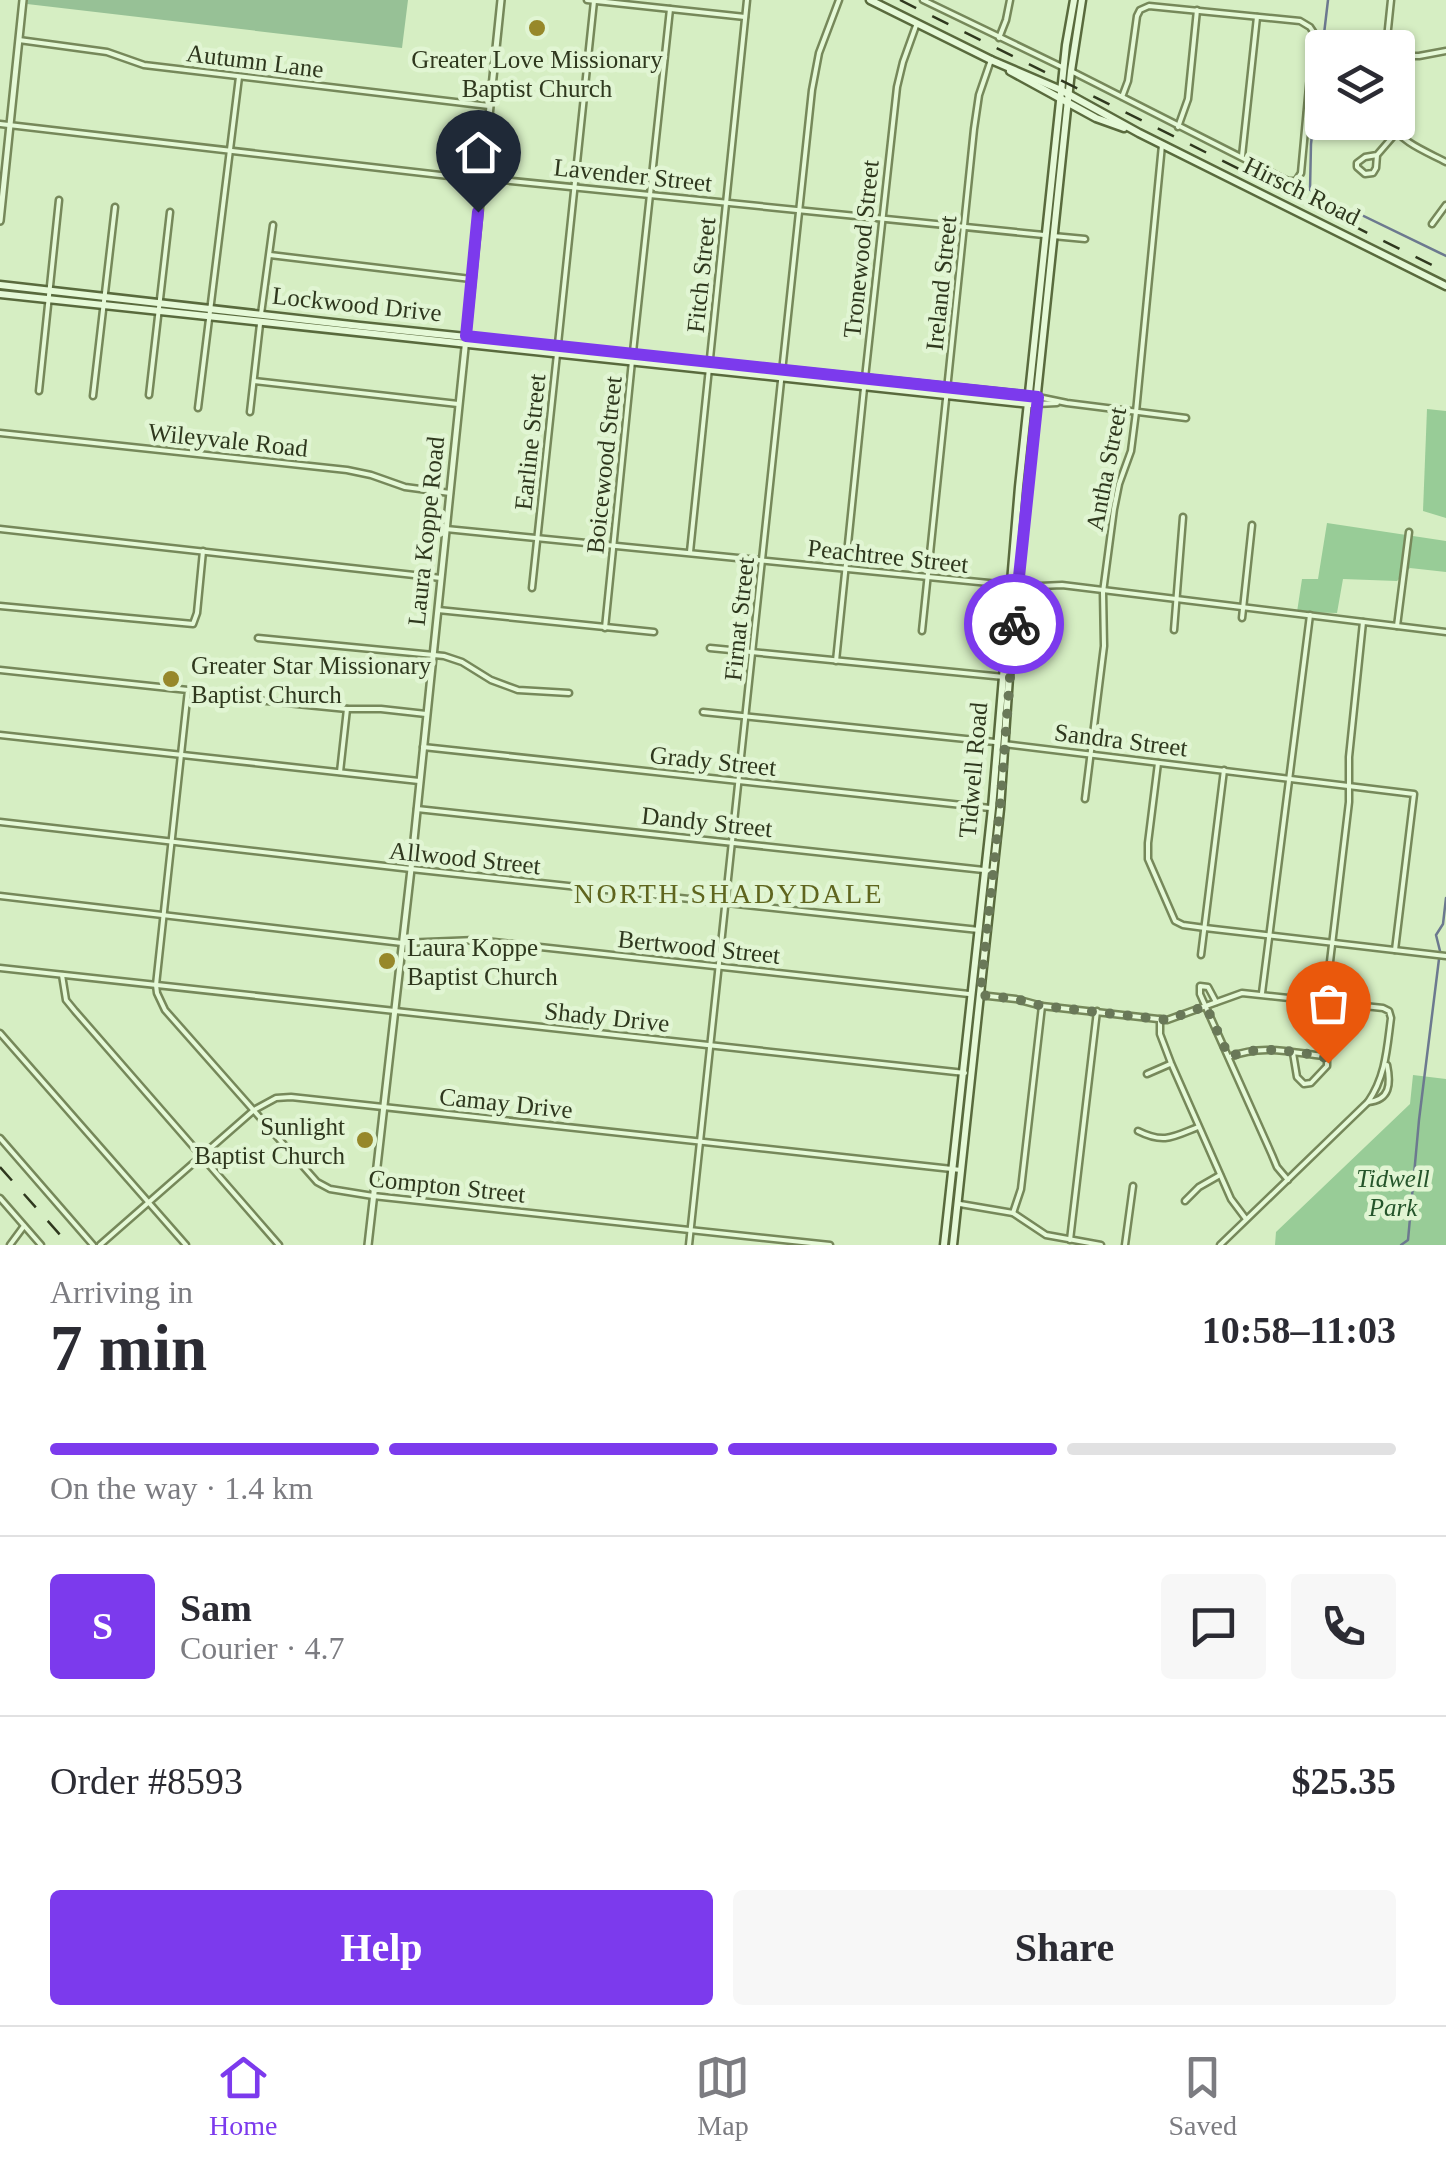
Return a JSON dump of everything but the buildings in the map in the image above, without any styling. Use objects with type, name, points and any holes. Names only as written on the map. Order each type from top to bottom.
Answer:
[{"type":"main road","name":"Hirsch Road","points":[[870,0],[1065,97],[1096,118],[1162,144],[1446,286]]},
{"type":"main road","name":"Tidwell Road","points":[[953,1245],[957,1169],[996,808],[1013,586],[1065,97],[1068,23],[1074,0]]},
{"type":"main road","name":"Tidwell Road","points":[[1067,69],[1082,0]]},
{"type":"main road","name":"Lockwood Drive","points":[[0,285],[48,296]]},
{"type":"main road","name":"Lockwood Drive","points":[[0,294],[1033,400]]},
{"type":"main road","name":"Tidwell Road","points":[[944,1245],[954,1203]]},
{"type":"street","points":[[0,221],[23,0]]},
{"type":"street","name":"Laura Koppe Road","points":[[368,1245],[502,0]]},
{"type":"street","points":[[587,0],[745,16]]},
{"type":"street","name":"Fitch Street","points":[[690,554],[747,0]]},
{"type":"street","name":"Firnat Street","points":[[690,1245],[812,90],[839,0]]},
{"type":"street","points":[[923,0],[1284,180],[1296,181],[1301,173],[1305,139]]},
{"type":"street","points":[[936,7],[940,0]]},
{"type":"street","points":[[998,38],[1010,0]]},
{"type":"street","points":[[1388,30],[1391,0]]},
{"type":"street","name":"Earline Street","points":[[532,588],[594,1]]},
{"type":"street","points":[[1122,97],[1130,71],[1137,16],[1149,6],[1306,23],[1312,30]]},
{"type":"street","name":"Boicewood Street","points":[[605,628],[670,8]]},
{"type":"street","points":[[1178,126],[1188,99],[1197,10]]},
{"type":"street","points":[[1242,158],[1257,17]]},
{"type":"street","name":"Tronewood Street","points":[[836,660],[897,87],[918,24]]},
{"type":"street","name":"Autumn Lane","points":[[19,40],[107,52],[144,65],[490,106]]},
{"type":"street","points":[[1415,55],[1446,51]]},
{"type":"street","name":"Ireland Street","points":[[922,631],[974,128],[990,60]]},
{"type":"street","points":[[198,408],[239,77]]},
{"type":"street","name":"Lavender Street","points":[[0,124],[475,179],[1085,239]]},
{"type":"street","points":[[1377,155],[1371,174],[1358,168],[1362,159],[1377,155],[1390,140]]},
{"type":"street","points":[[1405,140],[1446,162]]},
{"type":"street","name":"Antha Street","points":[[1085,799],[1104,646],[1103,592],[1114,509],[1136,412],[1162,144]]},
{"type":"street","points":[[39,391],[59,200]]},
{"type":"street","points":[[1432,224],[1446,205]]},
{"type":"street","points":[[94,396],[115,207]]},
{"type":"street","points":[[149,394],[170,212]]},
{"type":"street","points":[[250,412],[273,224]]},
{"type":"street","points":[[270,255],[471,280]]},
{"type":"street","points":[[254,381],[459,404]]},
{"type":"street","name":"Lockwood Drive","points":[[1033,400],[1186,418]]},
{"type":"street","name":"Wileyvale Road","points":[[0,433],[347,470],[405,488],[450,493]]},
{"type":"street","points":[[1174,630],[1183,517]]},
{"type":"street","points":[[1242,618],[1252,524]]},
{"type":"street","name":"Peachtree Street","points":[[446,528],[928,578],[1062,586],[1446,632]]},
{"type":"street","points":[[0,529],[441,578]]},
{"type":"street","points":[[1397,626],[1409,532]]},
{"type":"street","points":[[0,606],[193,624],[203,551]]},
{"type":"street","points":[[438,610],[654,632]]},
{"type":"street","points":[[1261,994],[1310,616]]},
{"type":"street","points":[[1329,970],[1349,802],[1349,756],[1363,622]]},
{"type":"street","points":[[258,638],[444,656],[518,690],[569,694]]},
{"type":"street","points":[[710,648],[1005,677]]},
{"type":"street","points":[[0,670],[188,690],[156,985]]},
{"type":"street","points":[[247,699],[427,714]]},
{"type":"street","points":[[340,772],[347,710]]},
{"type":"street","name":"Sandra Street","points":[[703,712],[1092,753],[1414,794],[1395,950]]},
{"type":"street","points":[[0,735],[420,781]]},
{"type":"street","name":"Grady Street","points":[[423,748],[996,808]]},
{"type":"street","points":[[1158,763],[1148,858],[1175,921],[1204,928],[1446,956]]},
{"type":"street","points":[[1202,955],[1224,770]]},
{"type":"street","name":"Dandy Street","points":[[417,808],[989,870]]},
{"type":"street","name":"Allwood Street","points":[[0,822],[982,931]]},
{"type":"street","name":"Bertwood Street","points":[[0,896],[402,943],[476,940],[1016,999],[1042,1006],[1160,1019],[1177,1018],[1242,993],[1383,1008],[1389,1011],[1390,1018],[1386,1062]]},
{"type":"street","name":"Shady Drive","points":[[0,968],[967,1073]]},
{"type":"street","points":[[62,975],[66,1000],[278,1245]]},
{"type":"street","name":"Compton Street","points":[[156,985],[165,1010],[316,1182],[330,1189],[830,1245]]},
{"type":"street","points":[[1216,1002],[1208,987],[1202,985],[1198,989],[1277,1166],[1288,1180]]},
{"type":"street","points":[[1012,1213],[1020,1189],[1042,1006]]},
{"type":"street","points":[[1070,1240],[1098,1011]]},
{"type":"street","points":[[1160,1019],[1160,1034],[1171,1064],[1231,1200],[1246,1220]]},
{"type":"street","points":[[0,1032],[186,1245]]},
{"type":"street","points":[[1229,1057],[1253,1049],[1293,1052],[1326,1056],[1327,1066],[1311,1083],[1304,1084],[1297,1077],[1293,1052]]},
{"type":"street","points":[[1368,1102],[1380,1100],[1388,1090],[1386,1062]]},
{"type":"street","points":[[1220,1245],[1368,1102],[1386,1062]]},
{"type":"street","points":[[1147,1074],[1171,1064]]},
{"type":"street","name":"Camay Drive","points":[[97,1245],[254,1110],[276,1098],[957,1169]]},
{"type":"street","points":[[1138,1131],[1168,1140],[1198,1126]]},
{"type":"street","points":[[0,1138],[97,1245]]},
{"type":"street","points":[[1185,1201],[1220,1175]]},
{"type":"street","points":[[1125,1245],[1133,1186]]},
{"type":"street","points":[[0,1198],[41,1245]]},
{"type":"street","points":[[954,1203],[1012,1213],[1046,1234],[1102,1245]]},
{"type":"street","points":[[10,1245],[24,1226]]},
{"type":"green space","points":[[28,0],[408,0],[402,48],[27,4]]},
{"type":"green space","points":[[1427,409],[1446,411],[1446,518],[1423,511]]},
{"type":"green space","points":[[1327,523],[1446,541],[1446,572],[1410,568],[1397,581],[1343,579],[1337,613],[1297,612],[1302,579],[1318,579]]},
{"type":"green space","name":"Tidwell Park","points":[[1413,1075],[1446,1079],[1446,1245],[1275,1245],[1276,1232],[1410,1104]]},
{"type":"waterway","points":[[1328,0],[1311,144],[1310,190],[1446,256]]},
{"type":"waterway","points":[[1401,1245],[1408,1240],[1440,951],[1436,935],[1443,924],[1446,898]]},
{"type":"railway","points":[[900,0],[1446,272]]},
{"type":"railway","points":[[0,1167],[69,1245]]},
{"type":"way so far","points":[[1014,624],[980,995],[1167,1020],[1206,1006],[1229,1057],[1260,1049],[1326,1056],[1328,1063]]},
{"type":"place","name":"Greater Love Missionary Baptist Church","points":[[537,28]]},
{"type":"place","name":"Greater Star Missionary Baptist Church","points":[[171,679]]},
{"type":"place","name":"Laura Koppe Baptist Church","points":[[387,961]]},
{"type":"place","name":"Sunlight Baptist Church","points":[[365,1140]]},
{"type":"district","name":"NORTH SHADYDALE","points":[[729,893]]},
{"type":"route","points":[[478,212],[466,336],[1038,397],[1014,624]]}]
